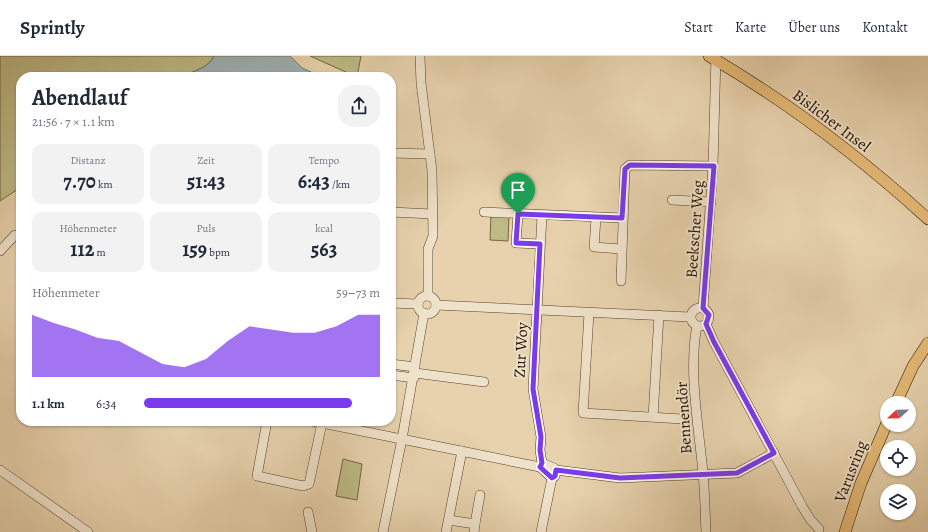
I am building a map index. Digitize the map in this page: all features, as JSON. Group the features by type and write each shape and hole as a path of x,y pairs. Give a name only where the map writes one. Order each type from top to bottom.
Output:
{"main road":[{"name":"Bislicher Insel","path":"714,58 779,100 838,143 928,219"},
{"path":"899,396 913,366 928,343"},
{"name":"Varusring","path":"845,532 861,483 883,432"}],"street":[{"path":"420,56 421,83 432,171 433,236 428,249 428,296"},
{"name":"Beekscher Weg","path":"703,308 714,166 714,58"},
{"path":"396,153 430,154"},
{"path":"621,281 622,218 625,169 630,165 714,166"},
{"path":"672,200 711,202"},
{"path":"396,212 432,214"},
{"path":"484,212 622,218"},
{"path":"518,214 516,243 540,244"},
{"name":"Zur Woy","path":"541,465 541,437 533,389 542,215"},
{"path":"596,218 594,247 621,248"},
{"path":"0,251 15,235"},
{"path":"428,296 434,300 436,305 432,312 424,313 419,310 418,304 422,297 428,296"},
{"path":"396,303 418,304"},
{"path":"436,305 690,317"},
{"path":"702,325 709,315 703,308 697,308 692,312 690,317 692,323 702,325 714,342 806,512 819,529"},
{"path":"383,532 402,439 424,313"},
{"path":"589,313 583,413 682,419"},
{"path":"653,417 659,316"},
{"name":"Bennendör","path":"702,325 694,360 696,421 703,474 706,532"},
{"path":"396,366 414,373"},
{"path":"396,375 414,373 484,382"},
{"path":"267,426 257,476 303,486 310,484 321,426"},
{"path":"337,426 541,465 554,474 620,478 737,473 774,453"},
{"path":"446,532 462,451"},
{"path":"0,470 88,532"},
{"path":"541,532 554,474"},
{"path":"449,520 474,528 480,495"},
{"path":"308,512 312,532"}],"shaded area":[{"path":"0,56 214,56 208,64 193,72 16,72 16,190 0,201"},
{"path":"310,56 361,56 358,72 346,72"},
{"path":"491,214 509,215 508,241 490,240"},
{"path":"343,459 362,464 357,500 336,496"}],"water":[{"path":"214,56 290,56 302,68 311,72 193,72 208,64"}],"route":[{"path":"630,165 714,166 703,308 709,315 709,320 706,324 714,342 774,453 737,473 620,478 556,470 555,476 552,478 548,476 540,467 542,463 540,450 541,437 533,389 540,244 516,243 518,214 622,218 625,169 630,165"}]}
